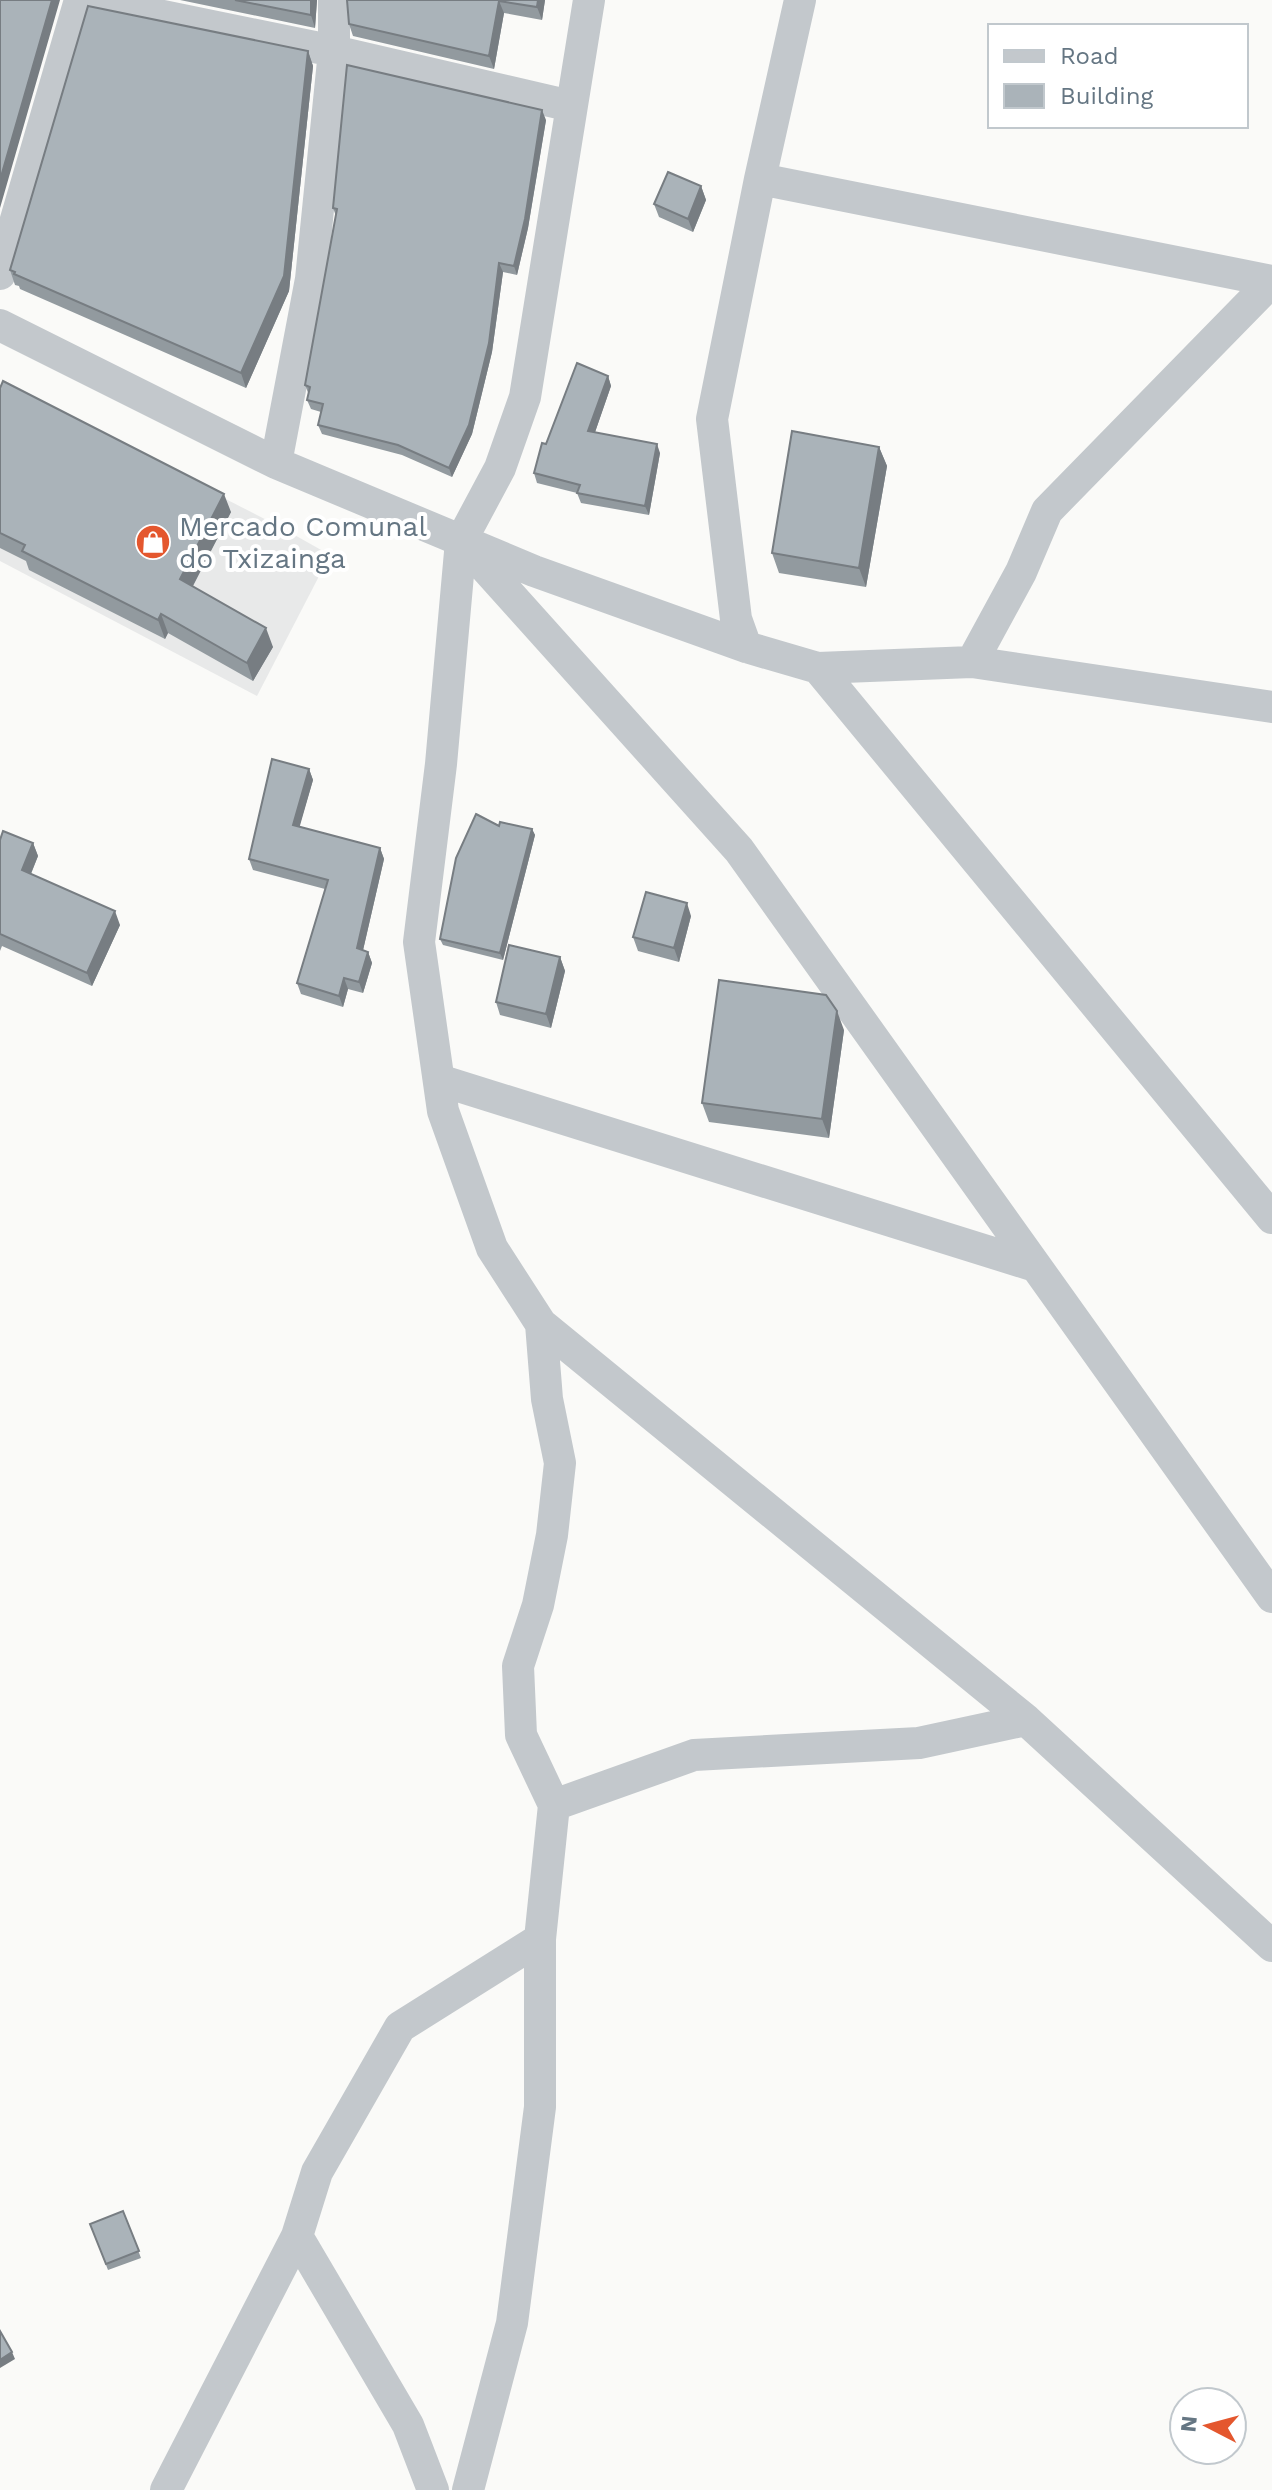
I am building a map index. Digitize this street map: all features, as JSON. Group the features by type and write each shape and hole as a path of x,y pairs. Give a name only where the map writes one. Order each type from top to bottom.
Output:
{"street":[{"path":"0,274 83,0 334,51 571,106"},
{"path":"276,463 311,279 334,51 334,0"},
{"path":"589,0 525,397 500,468 461,541 441,764 419,942 443,1111 492,1248 541,1324 1026,1720 1272,1946"},
{"path":"746,647 736,619 712,419 800,0"},
{"path":"760,179 1272,281"},
{"path":"972,662 1021,572 1047,511 1272,281"},
{"path":"0,325 276,463 534,571 746,647 818,668 972,662 1272,707"},
{"path":"461,541 739,850 1272,1597"},
{"path":"818,668 1272,1218"},
{"path":"439,1080 1035,1266"},
{"path":"468,2490 512,2323 540,2107 540,1939 554,1805 521,1735 518,1666 538,1605 552,1535 560,1463 547,1399 541,1324"},
{"path":"554,1805 694,1755 919,1743 1026,1720"},
{"path":"166,2490 297,2236 317,2172 400,2027 540,1939"},
{"path":"297,2236 408,2425 433,2490"}],"shaded area":[{"name":"Mercado Comunal do Txizainga","path":"12,389 330,555 257,696 0,561 0,412"}],"building":[{"path":"0,0 52,0 0,180"},
{"path":"235,0 311,0 311,15"},
{"path":"347,0 538,0 537,7 499,1 489,56 349,24"},
{"path":"88,6 308,51 284,276 241,373 10,270"},
{"path":"347,65 542,110 525,219 514,266 499,263 489,343 469,425 449,468 398,445 318,425 323,404 307,400 310,387 305,385 337,209 333,208"},
{"path":"668,172 701,186 688,219 654,204"},
{"path":"577,363 608,376 588,431 657,444 645,506 577,493 580,485 534,473 542,443 546,444"},
{"name":"Mercado Comunal do Txizainga","path":"3,381 224,494 180,579 266,628 247,663 161,614 158,620 22,551 25,545 0,533 0,388"},
{"path":"792,431 879,447 859,568 772,553"},
{"path":"272,759 309,769 293,825 380,848 357,948 368,952 359,982 344,978 339,996 297,983 328,880 249,859"},
{"path":"476,814 499,826 500,822 532,829 500,953 440,939 456,858"},
{"path":"3,831 33,843 22,870 115,911 87,973 0,934 0,840"},
{"path":"646,892 687,903 674,948 633,937"},
{"path":"509,945 560,957 546,1014 496,1002"},
{"path":"719,980 826,995 837,1011 822,1119 702,1103"},
{"path":"123,2211 139,2251 106,2264 90,2224"},
{"path":"0,2331 12,2352 0,2360"}],"place":[{"name":"Mercado Comunal do Txizainga","path":"153,542"}]}
